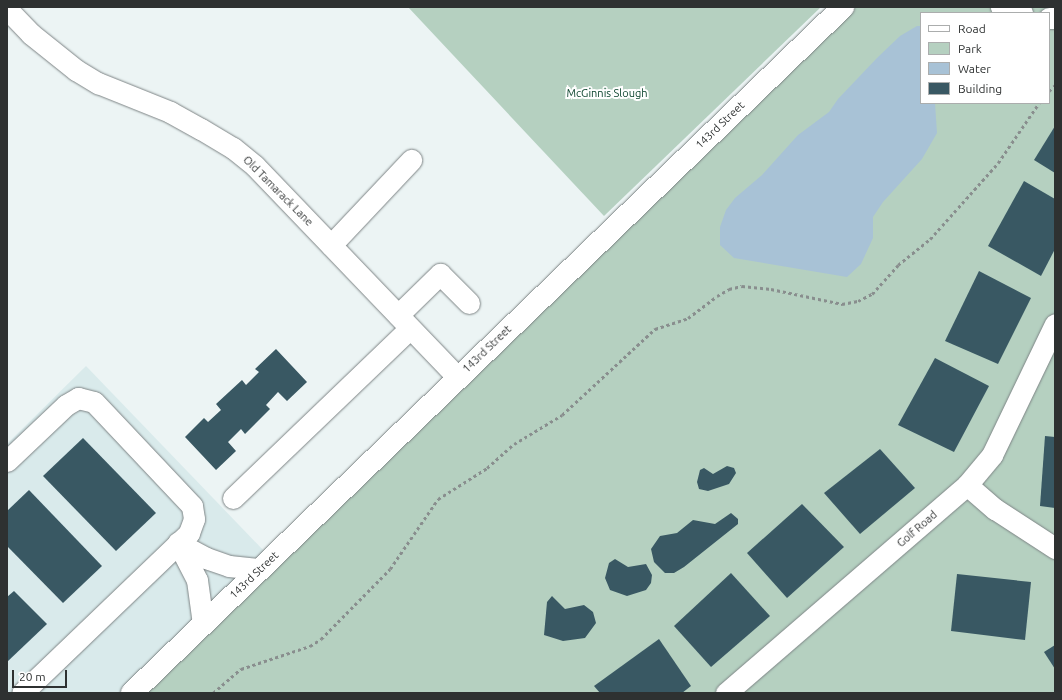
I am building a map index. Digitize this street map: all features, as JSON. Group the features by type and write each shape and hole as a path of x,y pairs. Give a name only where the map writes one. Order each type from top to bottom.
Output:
{"main road":[{"name":"143rd Street","path":"132,693 843,7"}],"street":[{"path":"1000,7 1018,12"},
{"name":"Old Tamarack Lane","path":"7,9 31,34 76,70 98,83 170,112 233,148 255,166 457,378"},
{"path":"331,245 411,160"},
{"path":"233,498 404,321 440,274 469,303"},
{"name":"Golf Road","path":"726,693 967,485 992,455 1055,324"},
{"path":"7,461 66,405 78,398 94,402 192,506 194,518 189,533 22,693"},
{"path":"967,485 995,509 1055,548"},
{"path":"178,543 206,558 229,566 260,569"},
{"path":"178,543 197,580 203,624"}],"path":[{"path":"213,693 241,669 310,646 321,639 390,569 438,499 487,468 514,444 562,415 655,329 688,318 717,296 730,289 742,286 771,289 842,304 858,301 872,294 898,265 930,239 998,163 1038,104"}],"shaded area":[{"path":"86,366 265,552 120,693 7,693 7,444"}],"green space":[{"name":"McGinnis Slough","path":"408,7 821,7 604,216"},
{"path":"856,7 1055,7 1055,693 142,693"}],"water":[{"path":"917,26 920,26 920,104 935,104 937,133 922,159 883,202 873,217 873,238 861,264 847,277 734,258 720,245 720,227 726,210 735,198 762,175 798,135 829,112 838,99 900,36"}],"building":[{"path":"1055,126 1055,173 1034,160"},
{"path":"1024,181 1055,199 1055,249 1041,276 988,246"},
{"path":"979,271 1031,298 998,364 945,341"},
{"path":"276,349 307,382 287,401 278,392 266,405 270,409 245,434 241,429 228,442 236,451 216,470 185,437 204,418 208,422 221,410 216,404 242,380 246,385 259,372 255,369"},
{"path":"935,358 989,386 954,452 898,425"},
{"path":"1045,436 1055,437 1055,508 1040,506"},
{"path":"83,438 156,513 116,551 43,476"},
{"path":"880,449 915,488 860,534 824,493"},
{"path":"727,466 734,468 736,473 729,484 708,491 699,489 697,482 700,470 704,468 713,474"},
{"path":"29,490 102,566 63,603 7,546 7,511"},
{"path":"802,504 844,547 787,598 747,553"},
{"path":"731,513 738,519 738,524 684,567 674,573 665,573 654,562 651,549 660,536 677,533 693,520 715,524"},
{"path":"615,559 628,567 646,564 652,575 651,583 646,590 627,596 610,590 605,578 609,563"},
{"path":"731,573 770,616 711,667 674,626"},
{"path":"957,574 1031,582 1025,640 951,631"},
{"path":"14,591 47,624 7,662 7,597"},
{"path":"552,596 565,609 584,605 593,612 596,623 585,638 563,641 544,635 547,602"},
{"path":"659,639 691,686 682,693 600,693 594,686"},
{"path":"1055,645 1055,669 1044,652"}]}
